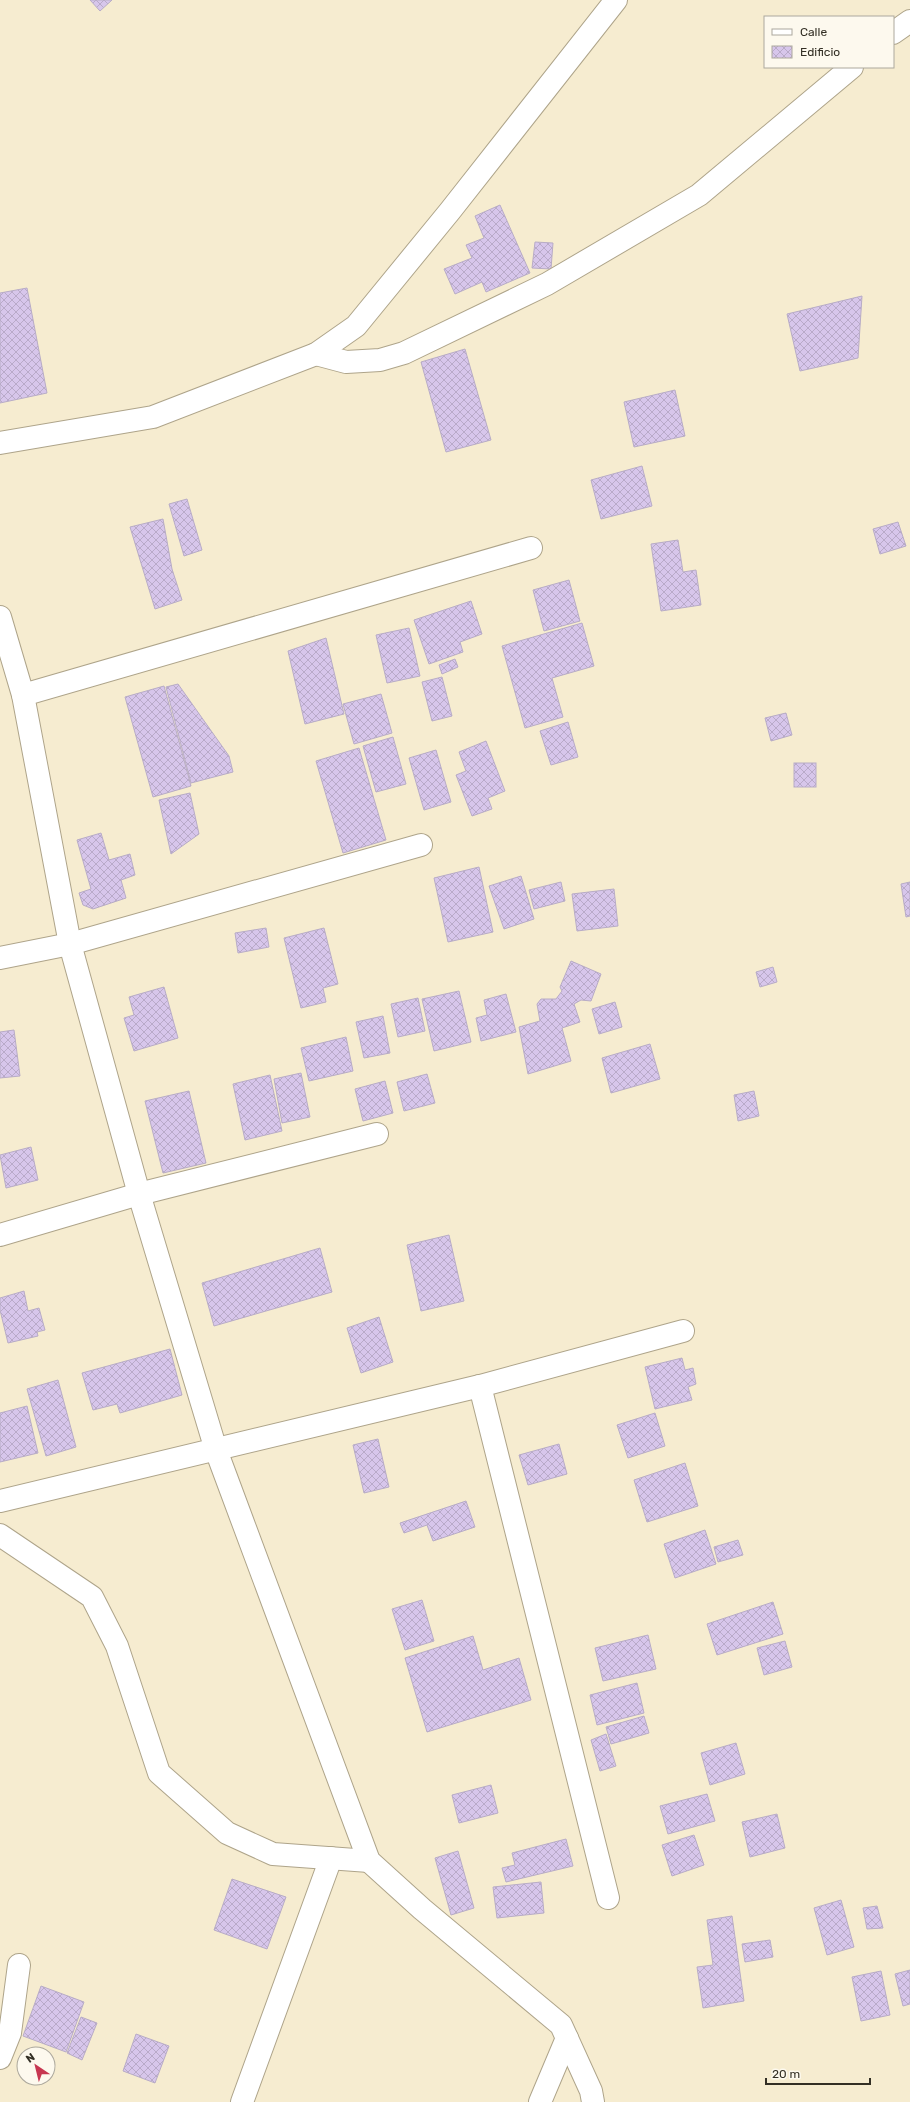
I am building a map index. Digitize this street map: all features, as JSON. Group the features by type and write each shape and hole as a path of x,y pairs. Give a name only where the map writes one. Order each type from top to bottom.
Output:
{"street":[{"path":"0,443 153,417 316,354 356,326 450,211 616,0"},
{"path":"894,32 910,21"},
{"path":"316,354 346,362 380,360 404,352 547,284 699,195 851,68"},
{"path":"23,695 531,548"},
{"path":"0,618 23,695 70,944 139,1194 216,1450 369,1861 422,1909 561,2024 591,2091 593,2102"},
{"path":"0,958 70,944 421,845"},
{"path":"0,1235 139,1194 377,1134"},
{"path":"0,1501 480,1386 683,1331"},
{"path":"480,1386 608,1898"},
{"path":"0,1536 92,1597 117,1646 159,1773 227,1833 273,1854 369,1861"},
{"path":"242,2102 331,1858"},
{"path":"0,2058 10,2033 19,1966"},
{"path":"540,2102 567,2038"}],"building":[{"path":"90,0 112,0 100,11"},
{"path":"500,205 530,273 486,292 482,282 455,294 444,269 472,258 466,245 484,238 475,216"},
{"path":"535,242 553,243 551,269 532,268"},
{"path":"27,288 47,393 0,403 0,293"},
{"path":"862,296 858,358 800,371 787,314"},
{"path":"465,349 491,440 446,452 421,362"},
{"path":"675,390 685,436 634,447 624,402"},
{"path":"642,466 652,506 601,519 591,480"},
{"path":"187,499 202,550 184,556 169,504"},
{"path":"163,519 172,569 182,600 155,609 130,527"},
{"path":"898,522 906,546 880,554 873,529"},
{"path":"678,540 683,572 696,570 701,605 661,611 651,544"},
{"path":"569,580 580,621 544,631 533,590"},
{"path":"471,601 482,634 460,642 463,652 429,664 414,620"},
{"path":"582,623 594,666 552,678 563,717 525,728 502,646"},
{"path":"409,628 420,676 387,683 376,635"},
{"path":"326,638 344,714 305,724 288,651"},
{"path":"455,659 458,667 442,674 439,665"},
{"path":"442,677 452,716 432,721 422,682"},
{"path":"178,684 229,756 233,772 191,783 166,687"},
{"path":"164,686 191,786 153,797 125,697"},
{"path":"381,694 392,733 354,744 343,704"},
{"path":"786,713 792,735 771,741 765,718"},
{"path":"568,722 578,757 551,765 540,731"},
{"path":"393,737 406,784 376,792 363,746"},
{"path":"486,741 505,791 488,798 492,809 472,816 456,775 466,771 459,752"},
{"path":"359,748 386,840 343,853 316,761"},
{"path":"436,750 451,802 424,810 409,758"},
{"path":"794,763 816,763 816,787 794,787"},
{"path":"190,793 199,834 171,854 159,800"},
{"path":"101,833 109,860 130,854 135,875 121,880 126,898 93,909 83,905 79,893 91,889 77,840"},
{"path":"479,867 493,932 448,942 434,878"},
{"path":"521,876 534,919 504,929 489,886"},
{"path":"561,882 565,901 534,909 529,890"},
{"path":"910,882 910,916 906,917 901,884"},
{"path":"614,889 618,926 577,931 572,894"},
{"path":"266,928 269,947 238,953 235,933"},
{"path":"324,928 338,984 323,988 326,1002 301,1008 284,938"},
{"path":"571,961 601,974 591,1001 581,1000 574,1004 580,1022 562,1028 571,1061 528,1074 519,1027 540,1021 537,1004 541,999 556,999 562,991 560,987"},
{"path":"773,967 777,982 760,987 756,972"},
{"path":"164,987 178,1038 134,1051 124,1018 134,1015 129,997"},
{"path":"459,991 471,1042 434,1051 422,999"},
{"path":"506,994 516,1032 481,1041 476,1018 487,1015 484,1000"},
{"path":"418,998 425,1031 398,1037 391,1004"},
{"path":"615,1002 622,1027 599,1034 592,1009"},
{"path":"383,1016 390,1053 364,1058 356,1022"},
{"path":"14,1030 20,1076 0,1078 0,1032"},
{"path":"346,1037 353,1071 309,1081 301,1048"},
{"path":"650,1044 660,1079 611,1093 602,1058"},
{"path":"301,1073 310,1117 282,1123 274,1079"},
{"path":"427,1074 435,1103 404,1111 397,1082"},
{"path":"270,1075 282,1131 245,1140 233,1084"},
{"path":"385,1081 393,1113 363,1121 355,1089"},
{"path":"189,1091 206,1163 163,1173 145,1101"},
{"path":"754,1091 759,1116 738,1121 734,1095"},
{"path":"31,1147 38,1180 6,1188 0,1155"},
{"path":"449,1235 464,1301 421,1311 407,1245"},
{"path":"320,1248 332,1292 214,1326 202,1283"},
{"path":"24,1291 28,1311 39,1308 45,1330 37,1332 38,1336 8,1343 0,1310 0,1298"},
{"path":"379,1317 393,1362 361,1373 347,1328"},
{"path":"170,1349 182,1395 120,1413 117,1404 93,1410 82,1373"},
{"path":"682,1358 685,1370 693,1368 696,1384 688,1387 692,1400 655,1409 645,1367"},
{"path":"58,1380 76,1447 46,1456 27,1389"},
{"path":"27,1406 38,1453 0,1462 0,1413"},
{"path":"655,1413 665,1446 628,1458 617,1425"},
{"path":"378,1439 389,1487 364,1493 353,1445"},
{"path":"559,1444 567,1474 528,1485 519,1455"},
{"path":"685,1463 698,1506 647,1522 634,1480"},
{"path":"466,1501 475,1527 433,1541 427,1525 404,1533 400,1523"},
{"path":"705,1530 716,1564 675,1578 664,1544"},
{"path":"738,1540 743,1555 718,1562 714,1547"},
{"path":"422,1600 434,1641 405,1650 392,1609"},
{"path":"773,1602 783,1634 717,1655 707,1624"},
{"path":"648,1635 656,1669 603,1681 595,1648"},
{"path":"473,1636 483,1670 519,1658 531,1700 427,1732 405,1658"},
{"path":"785,1641 792,1667 764,1675 757,1648"},
{"path":"637,1683 644,1713 597,1725 590,1695"},
{"path":"644,1716 649,1733 611,1744 606,1727"},
{"path":"606,1734 616,1766 600,1771 591,1740"},
{"path":"736,1743 745,1774 710,1785 701,1753"},
{"path":"491,1785 498,1813 459,1823 452,1795"},
{"path":"707,1794 715,1821 668,1834 660,1806"},
{"path":"777,1814 785,1848 750,1857 742,1822"},
{"path":"694,1835 704,1865 672,1876 662,1845"},
{"path":"566,1839 573,1866 506,1882 502,1868 515,1865 512,1853"},
{"path":"458,1851 474,1908 451,1915 435,1858"},
{"path":"232,1879 286,1897 267,1949 214,1930"},
{"path":"541,1882 544,1913 497,1918 493,1887"},
{"path":"841,1900 854,1947 827,1955 814,1908"},
{"path":"877,1906 883,1928 867,1929 863,1908"},
{"path":"732,1916 744,2001 703,2008 697,1967 713,1965 707,1920"},
{"path":"770,1940 773,1957 745,1962 742,1944"},
{"path":"910,1970 910,2004 903,2006 895,1974"},
{"path":"881,1971 890,2015 861,2021 852,1977"},
{"path":"41,1986 84,2002 66,2052 56,2048 56,2046 50,2046 23,2036"},
{"path":"81,2017 97,2023 82,2060 67,2053"},
{"path":"136,2034 169,2046 155,2083 123,2071"}]}
